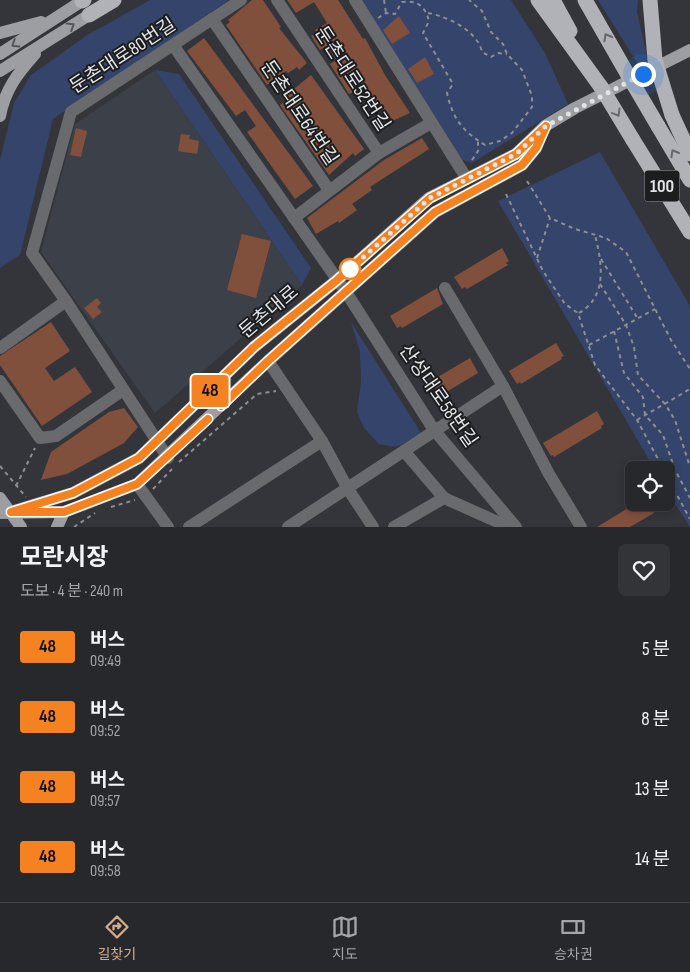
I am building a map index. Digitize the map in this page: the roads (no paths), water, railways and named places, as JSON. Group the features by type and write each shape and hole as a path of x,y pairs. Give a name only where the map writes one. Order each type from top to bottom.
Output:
{"highway":[{"path":"85,5 114,0"},
{"path":"538,0 602,87"},
{"name":"100","path":"553,0 633,140 690,232"},
{"name":"100","path":"585,0 690,180"},
{"path":"650,0 655,60 672,115 690,154"}],"main road":[{"path":"0,33 60,16 85,5"},
{"path":"0,116 3,101 12,80 44,44 85,5"},
{"path":"0,54 60,16"},
{"path":"0,71 44,44"},
{"name":"둔촌대로","path":"5,512 73,493 120,470 158,442 254,347 336,281 430,198 516,154 546,126 575,108 690,50"},
{"name":"둔촌대로","path":"5,512 64,512 137,484 168,458 268,361 435,212 522,165 536,148 546,126"},
{"path":"0,498 5,512 21,527"},
{"path":"58,527 64,512"}],"street":[{"name":"둔촌대로80번길","path":"168,458 66,301 32,253 71,112 241,0"},
{"name":"둔촌대로52번길","path":"277,0 379,153 431,122"},
{"path":"355,0 467,179"},
{"name":"둔촌대로64번길","path":"212,19 329,190 294,218"},
{"path":"173,45 336,281"},
{"path":"329,190 379,153"},
{"name":"산성대로58번길","path":"336,281 346,292 434,430 516,527"},
{"path":"446,288 503,386 549,474 581,527"},
{"path":"0,348 66,301"},
{"path":"268,361 322,441 348,490 373,527"},
{"path":"0,381 40,438 56,436 123,390"},
{"path":"288,527 348,490 434,430 503,386"},
{"path":"189,527 322,441"},
{"path":"404,451 444,498 509,527"},
{"path":"137,484 168,527"},
{"path":"394,527 444,498"}]}
